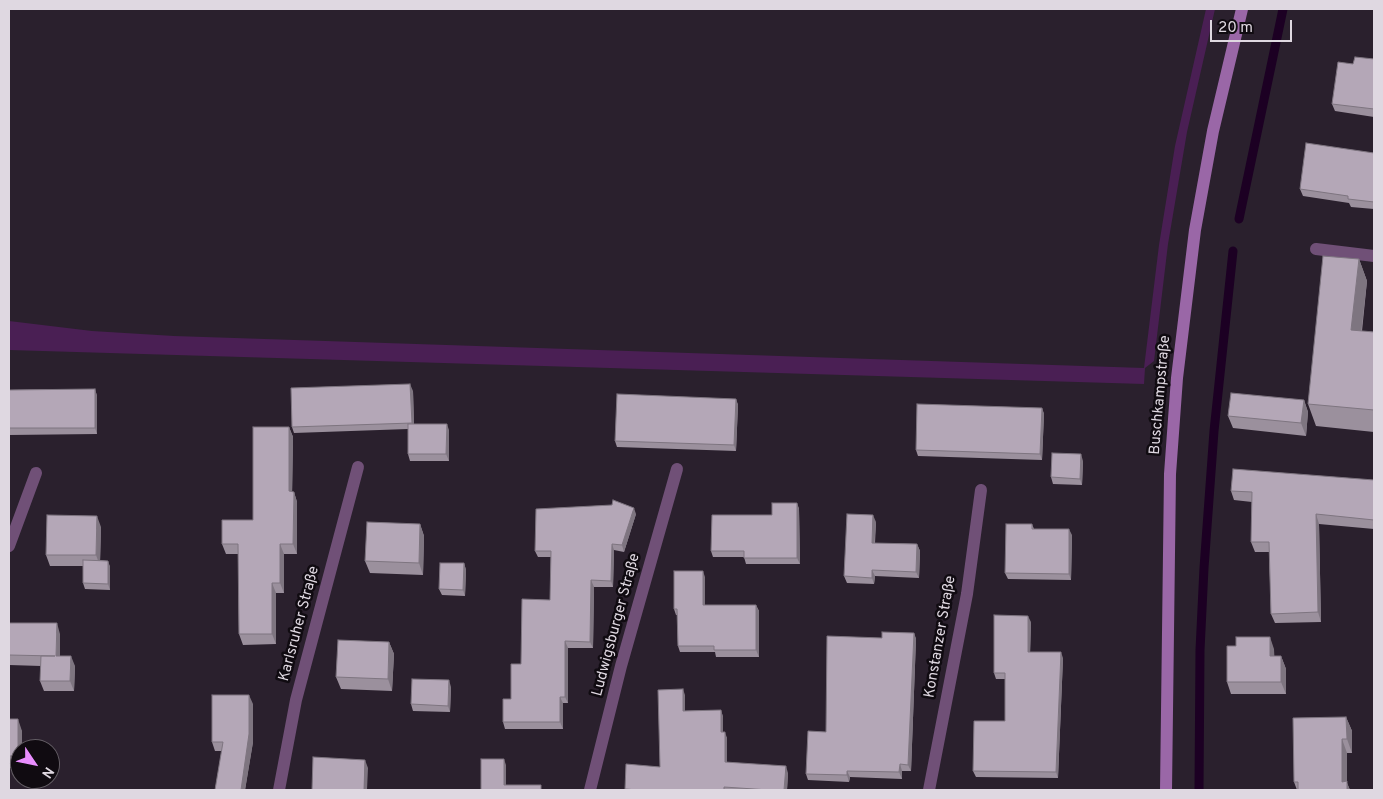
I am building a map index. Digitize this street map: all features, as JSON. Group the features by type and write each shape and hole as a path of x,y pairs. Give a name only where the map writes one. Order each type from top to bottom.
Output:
{"main road":[{"name":"Buschkampstraße","path":"1166,790 1170,484 1177,378 1195,230 1213,130 1242,9"}],"street":[{"path":"1316,249 1374,256"},
{"name":"Karlsruher Straße","path":"279,790 296,700 358,467"},
{"name":"Ludwigsburger Straße","path":"590,790 621,666 677,469"},
{"path":"9,546 36,472"},
{"name":"Konstanzer Straße","path":"929,790 967,594 981,490"}],"shaded area":[{"path":"1206,9 1215,9 1187,132 1168,244 1154,361 1145,368 1144,384 9,350 9,321 92,331 174,336 1144,368 1159,245 1175,146"}],"building":[{"path":"1355,57 1374,59 1374,109 1332,104 1338,62 1353,64"},
{"path":"1306,143 1374,153 1374,202 1348,199 1348,196 1300,189"},
{"path":"1323,256 1359,259 1351,330 1374,332 1374,410 1308,404"},
{"path":"410,384 412,423 292,427 291,388"},
{"path":"95,389 95,428 9,428 9,390"},
{"path":"1231,393 1304,400 1301,423 1228,416"},
{"path":"617,394 736,399 734,445 615,441"},
{"path":"917,404 1042,408 1040,454 916,450"},
{"path":"408,424 447,424 446,454 408,454"},
{"path":"253,427 289,427 289,491 294,492 293,544 280,544 280,583 272,583 272,634 239,634 238,544 222,544 222,520 253,520"},
{"path":"1052,453 1081,454 1080,479 1051,477"},
{"path":"1233,469 1374,480 1374,520 1316,514 1318,612 1271,614 1269,542 1251,542 1252,492 1231,491"},
{"path":"613,500 634,508 622,545 612,544 611,581 591,580 590,642 565,641 565,697 560,697 560,722 503,722 503,699 511,699 511,664 521,664 522,599 550,600 551,551 535,551 536,509 612,505"},
{"path":"772,503 797,503 797,558 744,558 744,551 711,551 712,515 772,515"},
{"path":"847,514 873,515 872,543 917,544 916,572 872,570 872,578 844,576"},
{"path":"47,515 97,516 96,555 46,555"},
{"path":"367,522 420,524 419,563 365,561"},
{"path":"1006,524 1032,524 1032,529 1069,529 1069,574 1005,573"},
{"path":"83,560 108,561 108,584 83,583"},
{"path":"440,563 464,563 463,590 439,589"},
{"path":"674,571 703,571 703,605 756,605 756,650 714,650 714,646 678,646 677,609 674,609"},
{"path":"994,615 1028,616 1028,652 1061,652 1056,772 973,771 974,721 1005,721 1005,673 994,673"},
{"path":"9,623 57,623 56,656 71,656 70,681 40,681 41,656 55,656 9,655"},
{"path":"882,632 914,633 908,765 900,764 899,772 847,771 847,775 806,774 808,731 826,732 827,636 882,638"},
{"path":"1236,637 1270,637 1270,656 1281,656 1281,682 1227,682 1227,646 1236,646"},
{"path":"338,640 389,642 388,679 336,677"},
{"path":"412,679 449,680 448,706 411,704"},
{"path":"683,689 683,711 721,710 721,732 725,732 725,762 786,766 784,790 724,787 724,790 625,789 626,764 660,767 658,690"},
{"path":"212,695 249,695 249,734 241,790 215,790 223,742 212,742"},
{"path":"1346,717 1347,739 1342,739 1342,782 1347,781 1347,790 1298,790 1298,782 1294,782 1293,718"},
{"path":"9,719 18,719 18,739 10,739 9,756"},
{"path":"313,757 365,760 364,790 312,790"},
{"path":"481,759 504,759 504,785 541,785 541,790 481,790"}],"waterway":[{"path":"1239,219 1283,9"},
{"path":"1199,790 1200,650 1204,568 1214,431 1233,251"}]}
